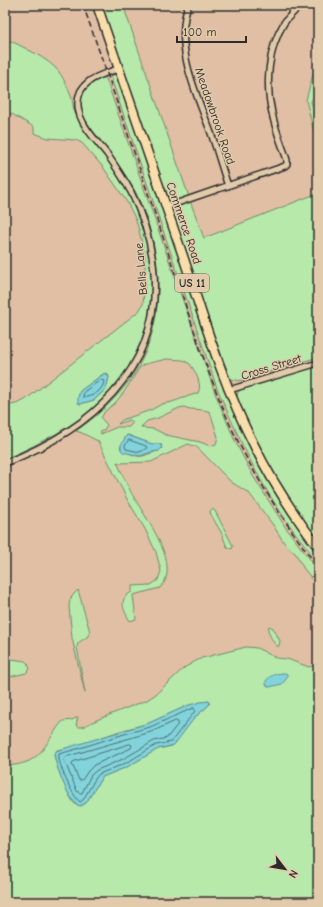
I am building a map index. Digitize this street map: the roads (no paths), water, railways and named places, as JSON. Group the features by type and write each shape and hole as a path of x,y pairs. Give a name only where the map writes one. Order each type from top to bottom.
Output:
{"main road":[{"name":"Commerce Road","path":"97,5 229,390 250,438 271,479 318,547"}],"street":[{"name":"Meadowbrook Road","path":"188,5 184,22 184,37 189,72 228,186"},
{"path":"166,207 285,166 287,164 271,109 268,87 269,73 273,51 282,27 289,16 301,5"},
{"name":"Bells Lane","path":"5,463 58,437 103,404 123,382 135,363 142,349 149,328 154,304 155,281 152,252 145,225 127,185 82,120 78,107 80,92 84,85 96,77 118,69"},
{"name":"Cross Street","path":"229,390 318,363"}],"water":[{"path":"105,373 109,377 106,389 94,400 80,404 78,403 80,391"},
{"path":"127,435 152,444 160,444 162,448 159,451 140,456 123,452 121,450 121,445"},
{"path":"285,673 287,674 287,678 282,684 270,687 266,685 266,681 272,676"},
{"path":"209,701 209,705 195,717 174,745 158,749 127,767 102,777 86,803 80,806 76,804 67,792 57,766 54,754 56,751 149,723 189,705"}],"railway":[{"path":"83,5 135,154 196,337 222,406 250,465 282,517 318,567"}]}
